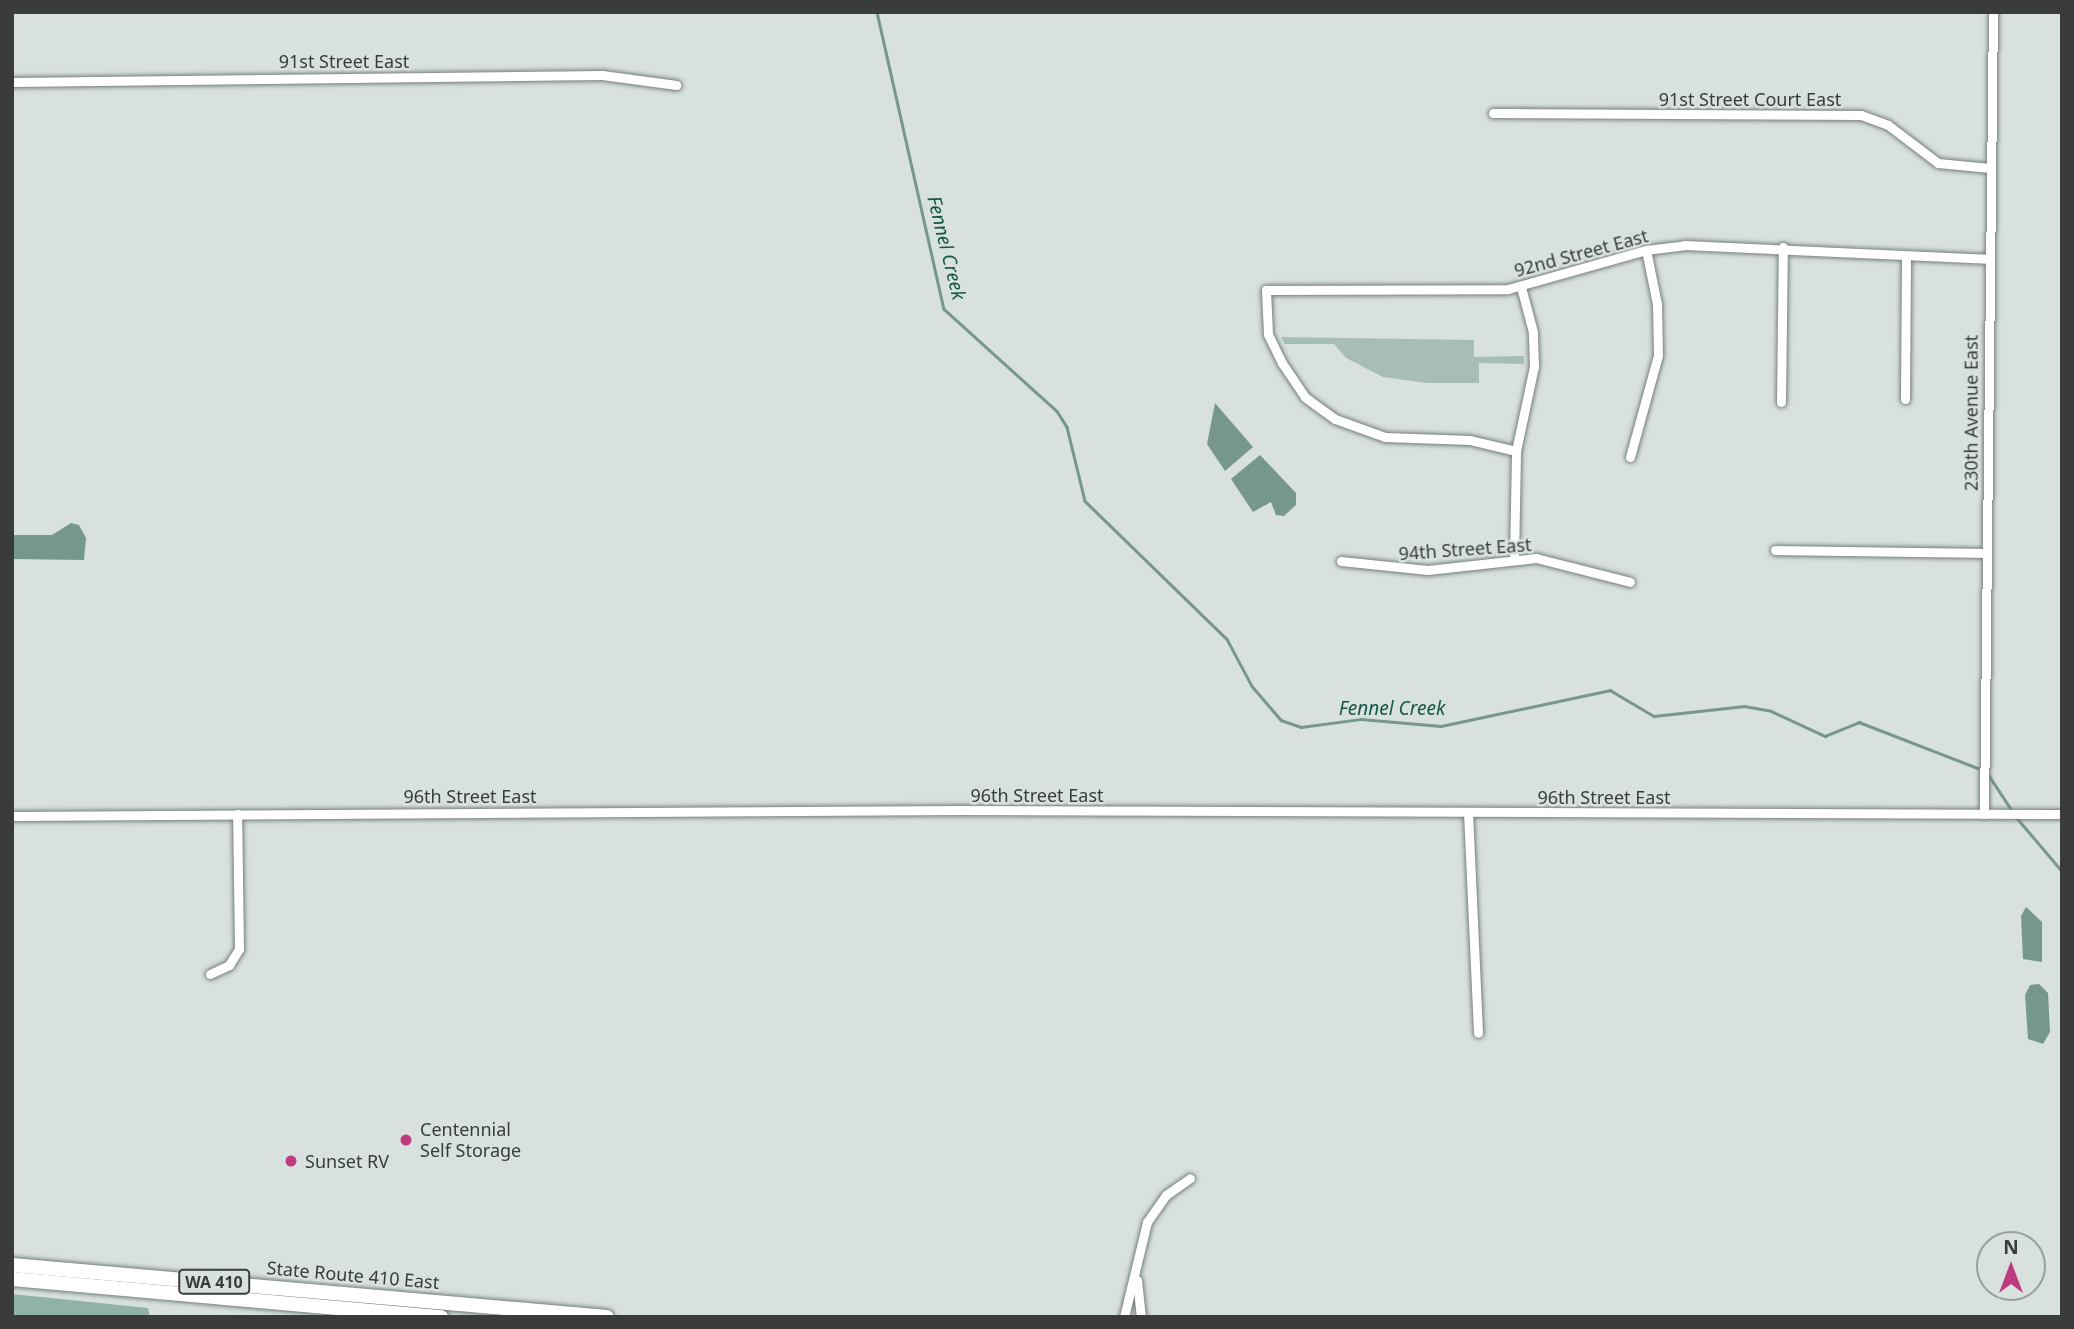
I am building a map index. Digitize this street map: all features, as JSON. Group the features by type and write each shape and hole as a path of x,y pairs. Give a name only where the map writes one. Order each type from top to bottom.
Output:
{"main road":[{"name":"State Route 410 East","path":"12,1265 411,1310 441,1317"},
{"name":"State Route 410 East","path":"12,1279 411,1310 607,1317"}],"street":[{"name":"230th Avenue East","path":"1984,814 1987,259 1993,12"},
{"name":"91st Street East","path":"12,82 602,75 676,85"},
{"name":"91st Street Court East","path":"1493,113 1861,115 1888,124 1938,163 1990,168"},
{"name":"92nd Street East","path":"1516,451 1470,440 1385,437 1350,427 1305,397 1282,363 1268,334 1266,290 1521,287 1646,250 1783,247 1906,257 1987,259"},
{"path":"1781,402 1783,247"},
{"path":"1630,457 1658,355 1657,304 1646,250"},
{"path":"1905,399 1906,257"},
{"path":"1514,558 1516,451 1534,366 1533,332 1521,287"},
{"path":"1774,550 1986,554"},
{"name":"94th Street East","path":"1341,562 1428,570 1514,558 1568,564 1630,582"},
{"path":"1468,812 1478,1033"},
{"name":"96th Street East","path":"12,816 1468,812 2062,814"},
{"path":"210,974 229,965 239,949 237,814"},
{"path":"1124,1317 1152,1212 1191,1178"},
{"path":"1136,1265 1141,1317"}],"shaded area":[{"path":"1281,337 1474,340 1474,357 1524,356 1524,364 1479,363 1479,383 1427,383 1383,377 1346,358 1334,344 1285,344"},
{"path":"1215,403 1253,447 1225,471 1207,444"},
{"path":"1260,455 1296,493 1296,505 1284,516 1276,515 1271,502 1253,512 1231,479"},
{"path":"71,523 79,525 86,538 84,560 12,559 12,535 52,535"},
{"path":"2026,907 2042,922 2042,962 2023,959 2021,916"},
{"path":"2039,984 2048,993 2050,1032 2043,1044 2028,1039 2025,995 2030,985"},
{"path":"12,1294 148,1308 150,1317 12,1317"}],"waterway":[{"name":"Fennel Creek","path":"877,12 944,309 1057,411 1067,427 1085,501 1227,639 1252,686 1281,720 1301,727 1361,719 1441,726 1610,690 1654,716 1744,706 1771,711 1825,736 1859,722 1983,770"},
{"name":"Fennel Creek","path":"1988,774 2013,812"},
{"name":"Fennel Creek","path":"2017,818 2062,871"}],"place":[{"name":"Centennial Self Storage","path":"406,1140"},
{"name":"Sunset RV","path":"291,1161"}]}
